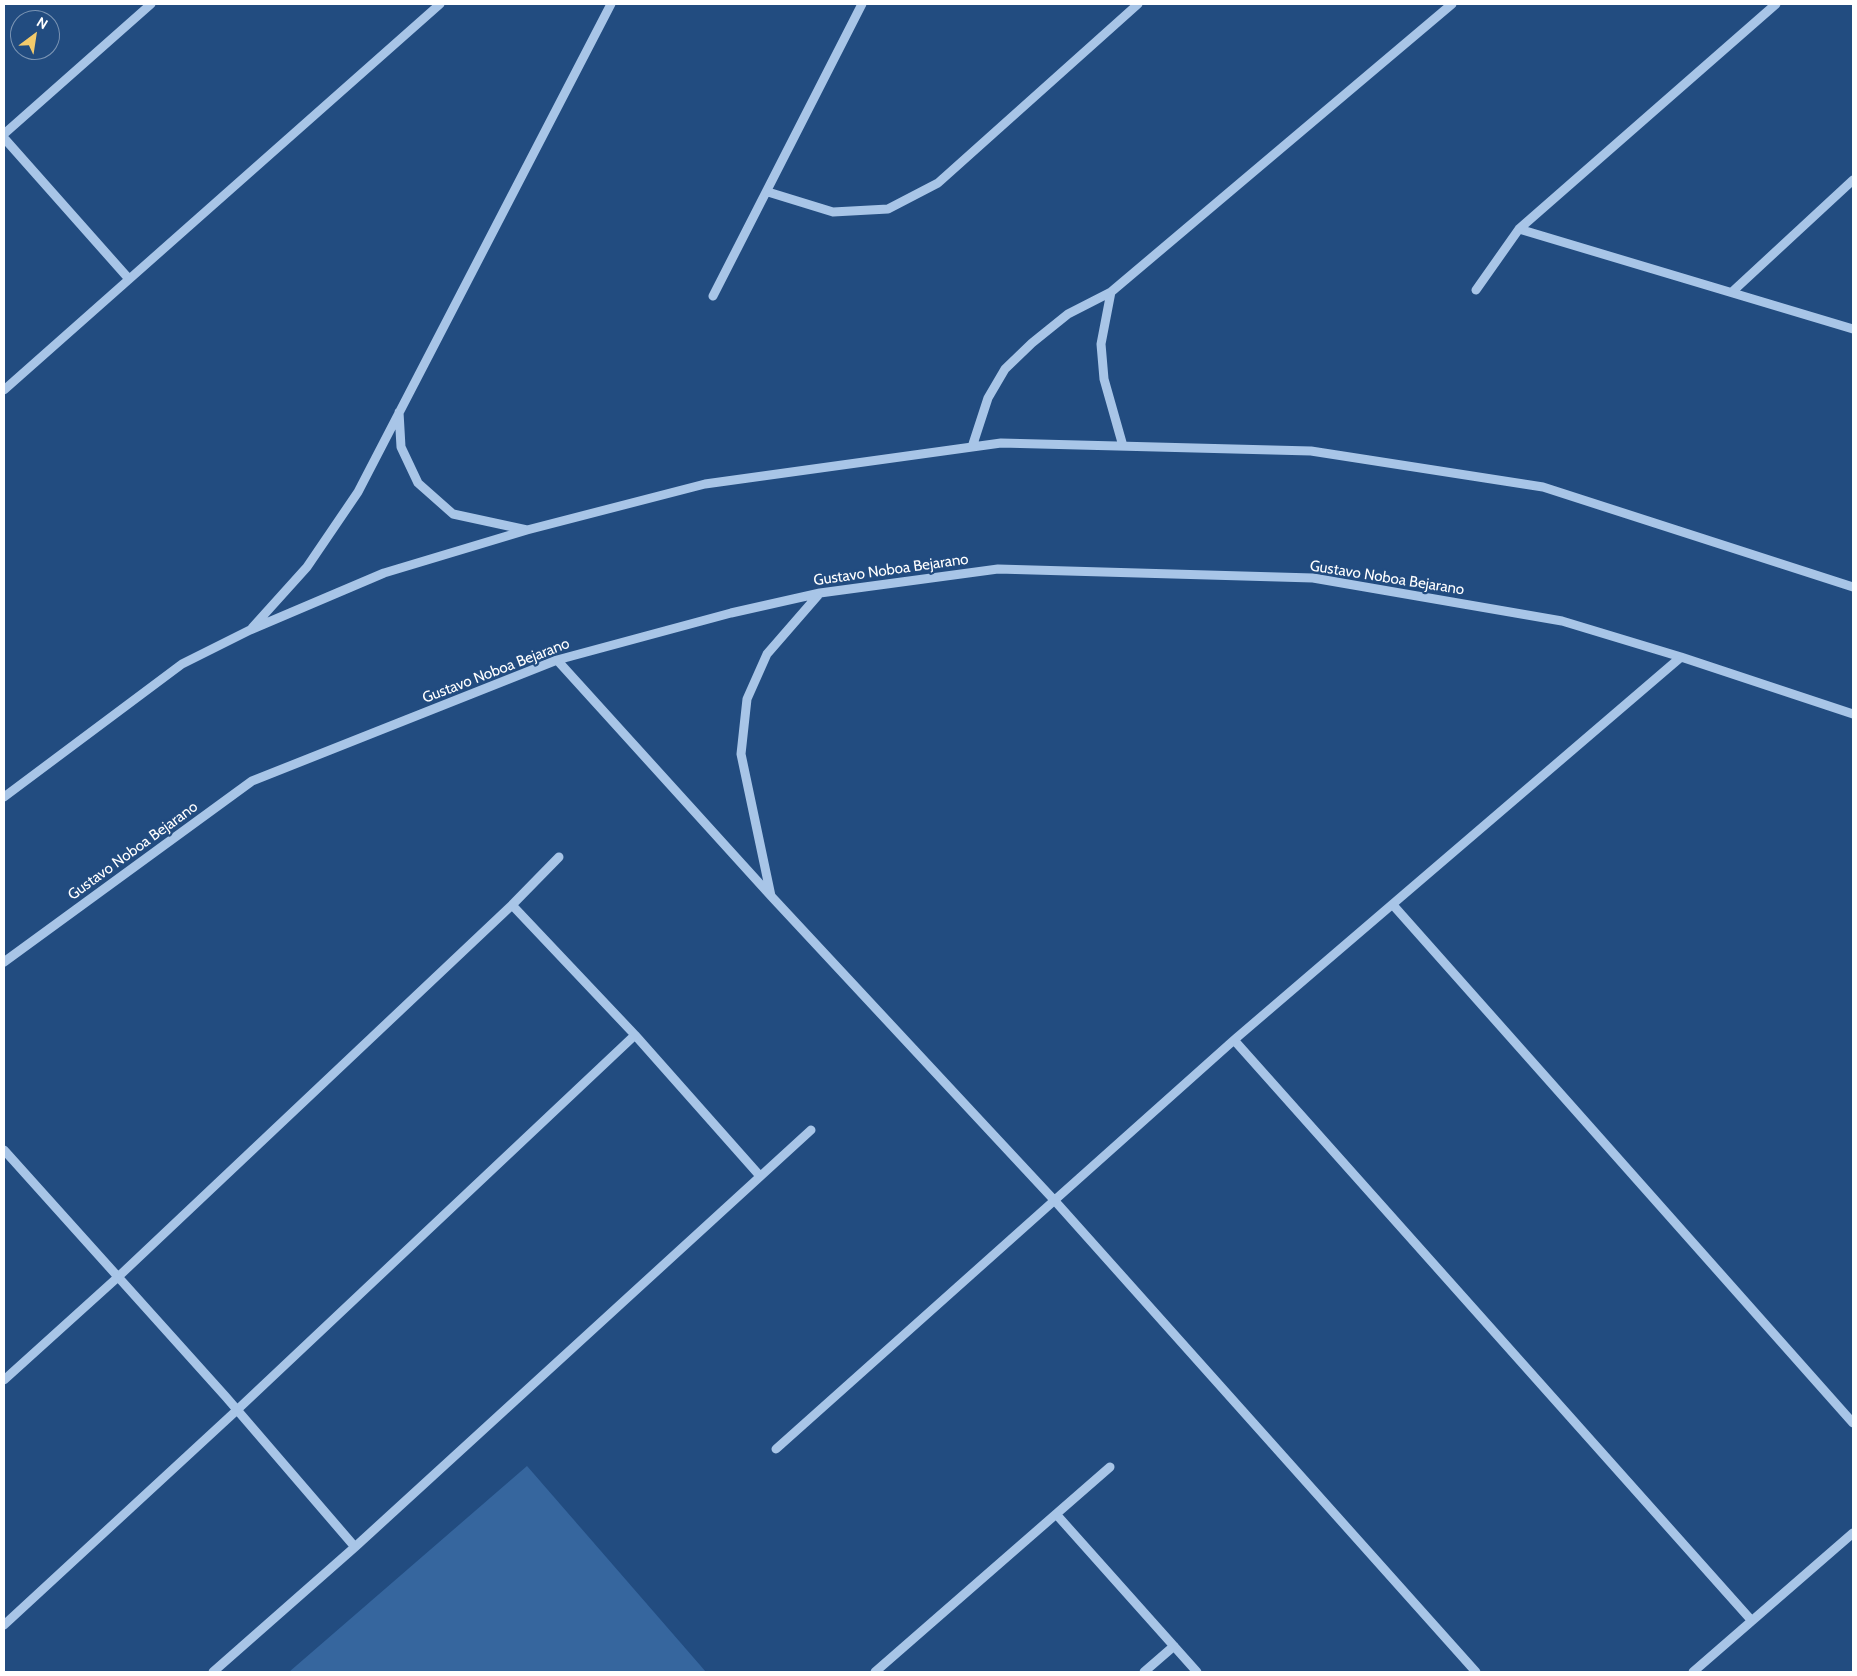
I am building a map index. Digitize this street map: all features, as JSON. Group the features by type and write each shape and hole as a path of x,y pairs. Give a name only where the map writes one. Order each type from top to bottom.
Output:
{"street":[{"path":"4,134 151,4"},
{"path":"4,390 440,4"},
{"path":"250,630 307,567 358,492 610,4"},
{"path":"713,296 768,192 862,4"},
{"path":"768,192 833,212 888,209 938,183 1138,4"},
{"path":"972,447 988,398 1005,369 1068,314 1111,292 1452,4"},
{"path":"1476,290 1520,229 1776,4"},
{"path":"4,138 129,279"},
{"path":"1732,292 1853,180"},
{"path":"1520,229 1853,329"},
{"path":"1111,292 1101,344 1104,378 1123,446"},
{"path":"399,412 401,447 418,483 453,514 527,530"},
{"path":"4,797 182,664 250,630 384,573 527,530 705,484 1001,443 1311,451 1543,487 1853,587"},
{"name":"Gustavo Noboa Bejarano","path":"4,962 252,781 557,660 731,613 820,593 998,568 1313,578 1562,621 1681,657 1853,714"},
{"path":"771,896 741,754 747,699 767,654 820,593"},
{"path":"776,1449 1234,1040 1681,657"},
{"path":"557,660 771,896 1055,1201 1476,1672"},
{"path":"4,1380 118,1277 512,905 559,857"},
{"path":"512,905 635,1036 760,1176"},
{"path":"1392,905 1853,1423"},
{"path":"4,1625 238,1410 635,1036"},
{"path":"1234,1040 1752,1621"},
{"path":"213,1672 355,1547 812,1130"},
{"path":"4,1150 238,1410 355,1547"},
{"path":"875,1672 1110,1467"},
{"path":"1056,1514 1197,1672"},
{"path":"1693,1672 1853,1533"},
{"path":"1144,1672 1174,1646"}],"shaded area":[{"path":"527,1466 706,1672 289,1672"}]}
